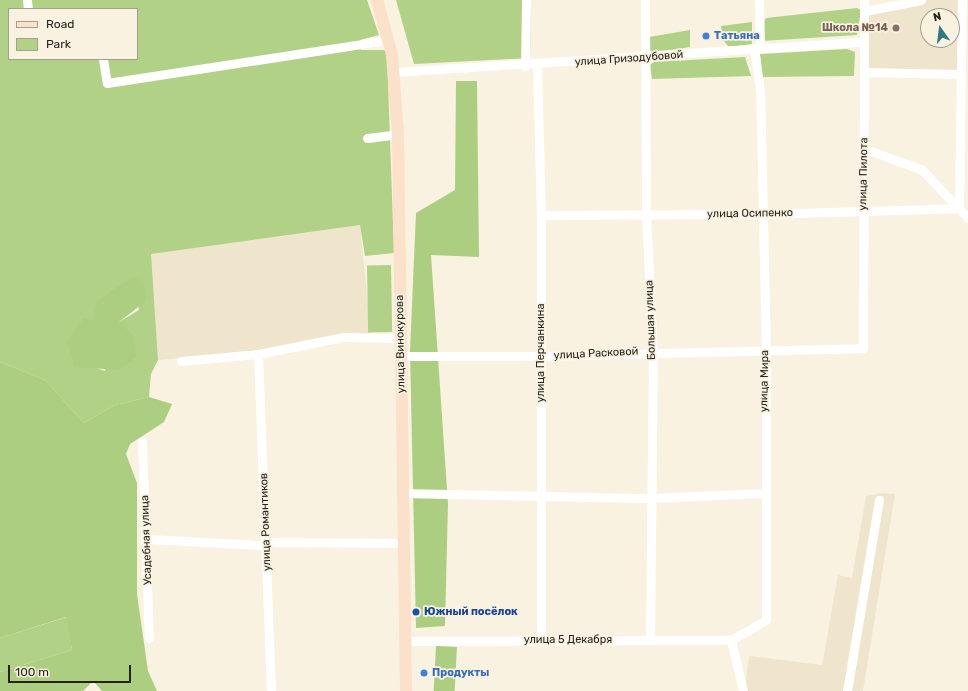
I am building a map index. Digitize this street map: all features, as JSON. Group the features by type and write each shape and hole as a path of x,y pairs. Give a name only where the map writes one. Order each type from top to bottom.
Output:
{"main road":[{"name":"улица Винокурова","path":"377,0 389,40 394,72 398,134 406,691"}],"street":[{"path":"525,66 526,0"},
{"name":"Большая улица","path":"645,0 648,58 646,215 653,351 650,498 653,575 650,640"},
{"name":"улица Мира","path":"731,640 766,620 764,493 766,350 760,91 757,48 759,0"},
{"name":"улица Пилота","path":"863,348 863,212 865,149 863,42 865,11 864,0"},
{"path":"865,11 921,0"},
{"path":"959,208 959,74 962,0"},
{"path":"103,60 107,83 389,40"},
{"name":"улица Гризодубовой","path":"394,72 525,66 648,58 757,48 863,42"},
{"name":"улица Перчанкина","path":"537,65 541,215 541,641"},
{"path":"864,72 959,74"},
{"path":"367,138 398,134"},
{"path":"865,149 921,169 968,218"},
{"name":"улица Осипенко","path":"541,215 762,214 959,208"},
{"path":"180,361 258,354 344,337 401,338"},
{"name":"улица Расковой","path":"402,356 541,356 653,351 863,348"},
{"name":"улица Романтиков","path":"258,354 267,542 271,691"},
{"name":"Усадебная улица","path":"142,442 148,539 149,638"},
{"path":"402,493 541,494 650,498 764,493"},
{"path":"847,691 879,500"},
{"path":"148,539 260,545 267,542 403,543"},
{"path":"731,640 743,691"},
{"name":"улица 5 Декабря","path":"405,641 731,640"}],"shaded area":[{"name":"Школа №14","path":"921,0 962,0 959,74 864,72 865,11"},
{"path":"360,225 371,333 269,350 158,360 150,254"},
{"path":"884,493 895,494 863,691 745,691 749,656 822,665 838,575 852,578 866,496"}],"green space":[{"path":"0,0 367,0 379,35 360,40 361,50 384,50 387,53 394,253 365,256 360,225 151,254 158,360 151,374 149,397 115,405 84,423 45,380 0,362","holes":["134,276 139,310 119,322 105,371 93,367"]},
{"path":"396,0 531,0 530,58 414,64"},
{"path":"857,8 861,10 857,35 762,41 762,24 766,18"},
{"path":"752,22 752,44 729,47 723,40 721,26"},
{"path":"690,30 690,47 652,53 649,50 649,37"},
{"path":"847,49 855,52 854,76 762,77 760,54"},
{"path":"745,57 751,76 652,79 650,65 654,62"},
{"path":"456,81 477,81 479,257 431,255 448,504 445,626 416,628 410,351 416,213 455,190"},
{"path":"367,265 391,265 392,332 368,332"},
{"path":"134,276 144,285 146,301 119,322 133,335 136,357 119,370 75,367 67,341 84,318 93,321 97,301"},
{"path":"0,362 45,380 84,423 115,405 149,397 172,404 164,422 130,444 126,454 137,483 137,594 148,671 157,691 102,691 93,681 83,691 0,691 0,672 72,650 66,617 0,638"},
{"path":"67,617 72,650 0,672 0,638"},
{"path":"436,646 457,647 455,691 434,691"}],"place":[{"name":"Школа №14","path":"896,28"},
{"name":"Татьяна","path":"706,36"},
{"name":"Южный посёлок","path":"416,612"},
{"name":"Продукты","path":"424,673"}]}
